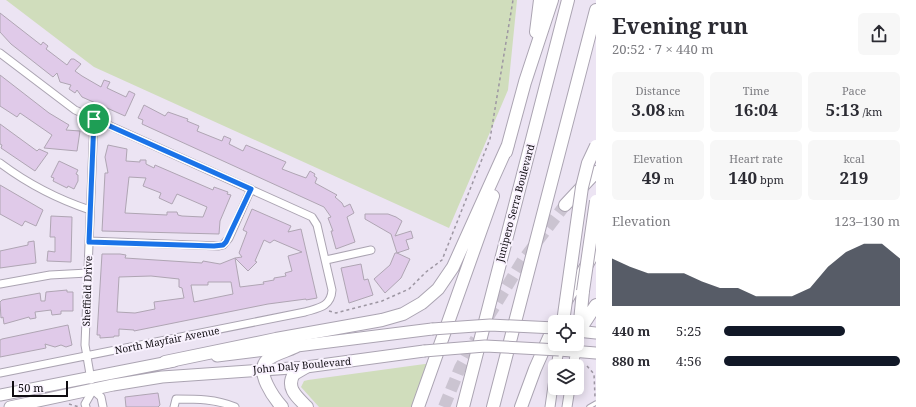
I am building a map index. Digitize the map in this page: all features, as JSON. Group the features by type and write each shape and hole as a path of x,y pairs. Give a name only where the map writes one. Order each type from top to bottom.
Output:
{"highway":[{"path":"525,82 536,29 540,0"},
{"path":"417,407 493,196 525,82 552,0"},
{"name":"Junipero Serra Boulevard","path":"463,407 568,0"},
{"path":"493,407 596,10"},
{"path":"165,362 276,339 382,320 403,314 422,303 438,289 450,273 508,144"},
{"path":"564,315 582,187 588,163 596,146"},
{"path":"566,205 596,172"},
{"path":"580,315 596,201"},
{"path":"559,315 596,249"},
{"path":"584,326 596,305"},
{"path":"521,407 548,339"},
{"path":"282,407 268,388 264,369 266,362 269,359 295,347"},
{"path":"306,367 294,374 291,385 294,393 307,407"}],"main road":[{"name":"John Daly Boulevard","path":"0,395 165,362 432,329 490,325 548,328"},
{"name":"John Daly Boulevard","path":"584,337 596,333"},
{"name":"John Daly Boulevard","path":"584,344 596,353"},
{"name":"John Daly Boulevard","path":"10,407 113,385 177,375 306,367 424,351 485,346 548,347"},
{"path":"550,407 552,395"},
{"path":"567,407 569,395"}],"street":[{"path":"0,53 65,104 94,119 312,217 317,225 332,290 331,299 325,306"},
{"name":"Sheffield Drive","path":"94,119 85,345 93,390 101,397 103,407"},
{"path":"0,163 38,188 65,201 90,210"},
{"path":"89,242 223,245 229,238 251,189"},
{"path":"326,260 371,250"},
{"path":"0,284 50,275 88,274"},
{"name":"North Mayfair Avenue","path":"0,373 280,317 325,306"},
{"path":"86,407 85,404 93,390"},
{"path":"174,407 176,399 193,399 214,401 235,407"}],"lane":[{"path":"589,407 596,402"}],"path":[{"path":"325,306 329,311 336,313 388,299 411,288 423,275 442,260 490,139 513,0"},
{"path":"587,366 594,374 596,402"},
{"path":"68,404 74,404 79,407"}],"green space":[{"path":"6,0 517,0 508,90 449,228 94,67"},
{"path":"432,363 413,407 319,407 301,387 304,381 308,380"}],"building":[{"path":"0,13 41,45 43,42 48,46 46,49 67,65 71,59 74,59 81,64 75,71 82,76 101,87 104,80 110,82 107,88 126,97 129,91 135,94 125,116 82,97 77,90 75,93 69,89 71,85 60,82 57,73 53,77 11,44 0,32"},
{"path":"0,75 49,113 69,125 66,130 80,131 77,151 44,148 52,135 20,113 17,117 0,106"},
{"path":"144,105 165,116 168,112 188,119 187,121 199,126 197,131 222,141 224,136 231,139 229,144 243,151 246,145 286,162 282,169 306,178 310,171 315,174 314,176 317,178 315,183 337,195 335,197 344,207 350,204 354,213 347,217 355,242 336,249 331,231 333,231 328,218 331,217 324,207 142,124 143,120 138,118"},
{"path":"0,124 37,151 39,149 48,153 35,171 1,148"},
{"path":"108,145 127,149 126,161 140,162 140,160 146,160 146,164 154,168 155,165 213,190 214,187 228,192 227,194 231,195 220,221 219,234 102,231 105,173 108,173 105,157","holes":["129,177 146,178 143,186 161,193 159,198 172,204 177,194 207,207 203,217 182,216 178,215 177,212 167,212 167,215 125,213"]},
{"path":"59,161 78,170 76,174 78,175 78,181 74,189 68,186 67,188 53,181 54,178 51,177"},
{"path":"0,185 43,210 36,226 25,221 22,226 0,214"},
{"path":"252,209 291,226 288,232 301,229 317,298 268,304 134,331 119,329 119,336 114,337 100,338 100,335 97,335 102,254 126,255 125,258 202,263 203,261 220,264 235,258 242,257 239,253 247,232 243,230","holes":["264,240 270,243 274,240 302,252 288,256 292,271 285,273 286,276 263,282 264,284 240,287 235,258 248,271 257,262 255,261","151,276 179,279 179,287 182,288 184,298 154,302 155,309 135,313 117,312 119,277","208,282 231,282 233,294 194,302 191,285 208,285"]},
{"path":"365,214 388,214 402,221 395,236 411,231 413,238 406,240 409,249 397,253 391,234 365,219"},
{"path":"51,216 72,217 71,262 47,261 48,251 55,252 55,237 50,237"},
{"path":"34,241 36,263 0,268 0,251 28,245 28,242"},
{"path":"395,253 410,259 401,278 385,293 374,279 390,265"},
{"path":"361,264 364,280 368,279 373,295 349,303 341,268"},
{"path":"67,290 67,292 73,292 73,311 61,311 61,314 52,315 51,310 35,312 36,318 30,319 29,317 4,324 3,317 1,318 0,302 2,300 40,293 41,301 45,301 46,292"},
{"path":"68,325 72,345 66,347 61,345 55,347 45,344 46,348 0,357 0,340 2,339"},
{"path":"158,393 160,405 158,407 126,407 125,397"}],"tunnel":[{"path":"488,317 523,260 565,205"},
{"path":"444,407 460,368 476,339"}],"route":[{"path":"94,119 251,189 226,242 223,245 214,246 89,242 94,119"}]}
